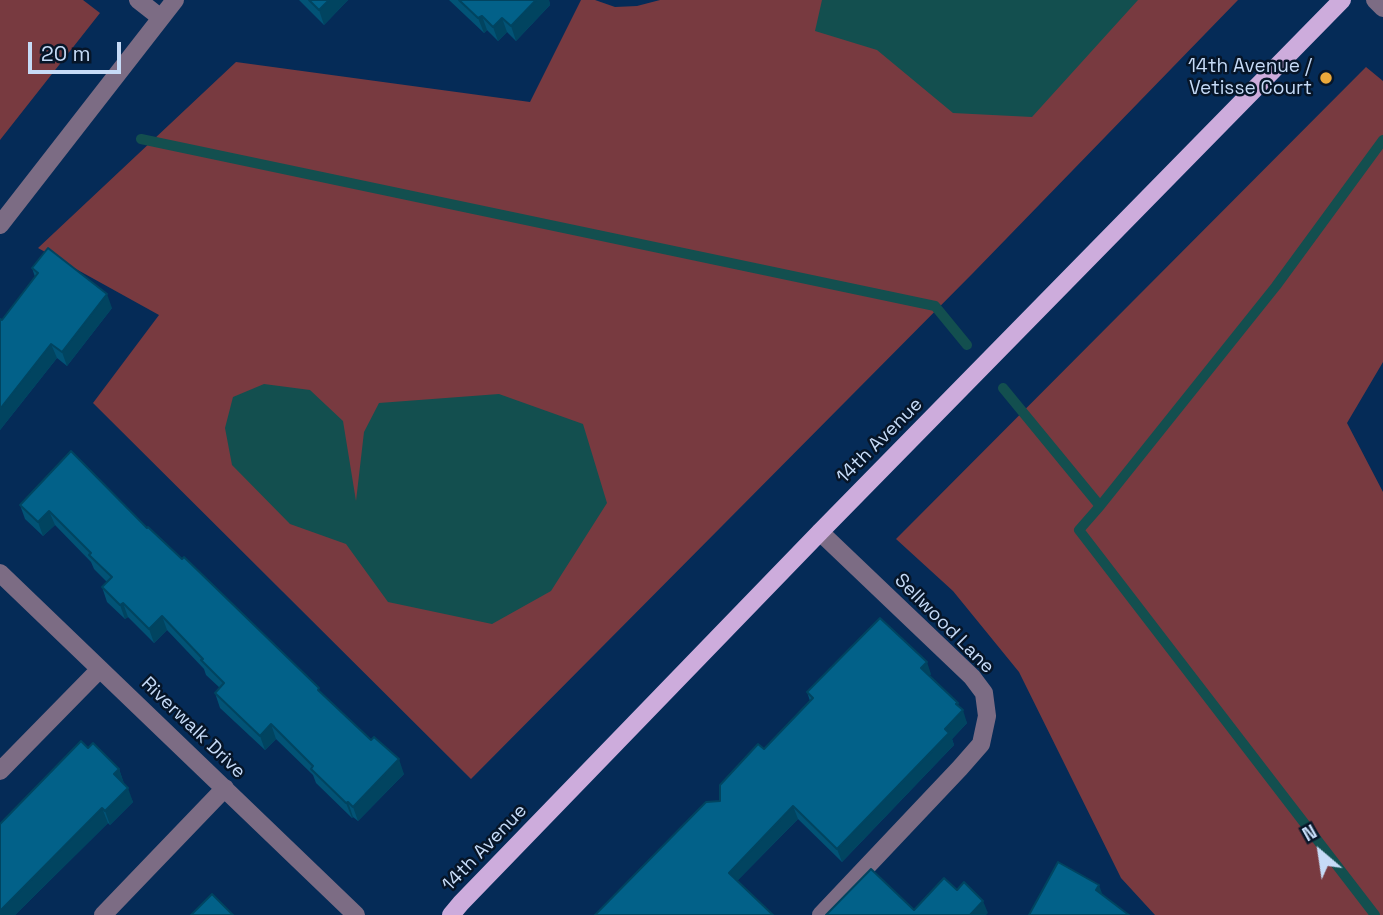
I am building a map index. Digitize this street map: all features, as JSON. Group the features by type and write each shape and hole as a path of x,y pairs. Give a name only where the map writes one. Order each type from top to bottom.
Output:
{"main road":[{"name":"14th Avenue","path":"451,915 820,532 1342,0"}],"street":[{"path":"138,0 161,18"},
{"path":"0,225 176,0"},
{"path":"1374,0 1383,8"},
{"name":"Sellwood Lane","path":"820,532 972,677 984,693 988,716 981,744 821,915"},
{"name":"Riverwalk Drive","path":"0,573 356,915"},
{"path":"0,771 100,669"},
{"path":"103,915 225,788"}],"shaded area":[{"path":"0,0 83,0 100,13 0,140"},
{"path":"581,0 595,0 615,7 637,6 660,0 1238,0 973,273 471,779 93,403 159,315 38,248 236,62 530,102"},
{"path":"822,0 1138,0 1032,117 953,113 877,50 815,31"},
{"path":"1366,67 1383,81 1383,362 1347,423 1383,492 1383,915 1155,915 1121,878 1019,672 953,591 896,539"},
{"path":"264,384 310,390 343,421 356,501 364,432 379,403 499,394 583,424 607,503 551,591 492,624 388,602 346,544 290,524 232,465 225,428 233,397"}],"building":[{"path":"309,0 329,0 319,10"},
{"path":"459,0 536,0 511,26 502,18 493,27 482,16 478,18"},
{"path":"48,248 107,294 62,352 51,344 0,409 0,319 2,320 38,273 32,268"},
{"path":"71,451 147,528 182,559 184,557 371,740 374,737 399,759 353,807 311,769 313,766 271,724 260,736 215,693 224,683 162,616 149,629 123,603 120,605 102,587 112,577 49,511 38,522 20,505"},
{"path":"880,618 927,662 921,668 963,710 945,729 949,733 837,849 793,806 729,873 773,915 595,915 706,802 720,801 720,785 758,744 764,749 813,698 807,692"},
{"path":"81,741 88,748 93,743 119,769 114,774 128,788 105,811 102,808 0,911 0,824"},
{"path":"1058,862 1099,885 1096,890 1129,915 1029,915"},
{"path":"871,869 914,910 944,878 957,890 964,882 983,901 970,915 826,915"},
{"path":"212,894 233,915 191,915"}],"waterway":[{"path":"141,139 935,306 967,345"},
{"path":"1375,915 1079,530 1276,286 1383,140"},
{"path":"1003,388 1100,506"}],"place":[{"name":"14th Avenue / Vetisse Court","path":"1326,78"}]}
